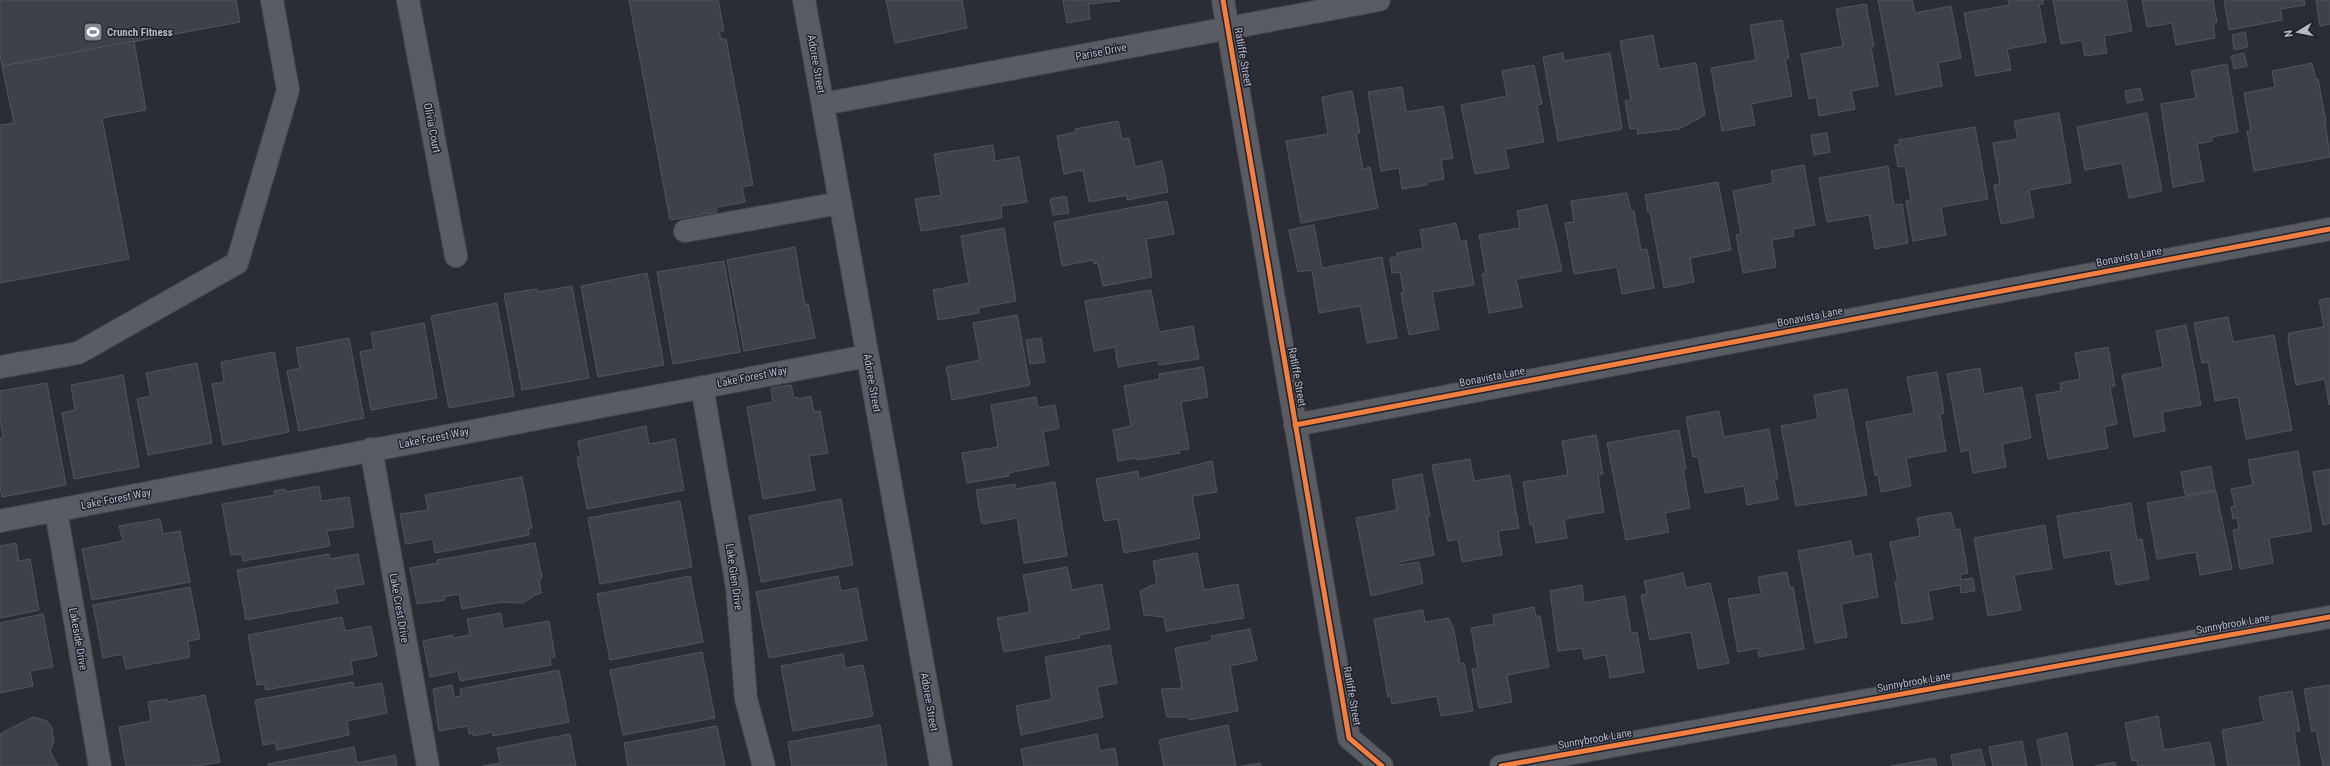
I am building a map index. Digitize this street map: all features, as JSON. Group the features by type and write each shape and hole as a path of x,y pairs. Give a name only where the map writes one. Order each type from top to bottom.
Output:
{"street":[{"path":"0,367 78,353 237,263 288,90 272,0"},
{"name":"Olivia Court","path":"408,0 456,256"},
{"name":"Adoree Street","path":"804,0 940,766"},
{"name":"Ratliffe Street","path":"1223,0 1294,425 1349,738 1382,766"},
{"name":"Parise Drive","path":"823,104 1379,0"},
{"path":"685,231 840,203"},
{"name":"Bonavista Lane","path":"1294,425 2330,229"},
{"name":"Lake Forest Way","path":"0,521 867,356"},
{"name":"Lake Glen Drive","path":"702,387 737,587 746,699 764,766"},
{"name":"Lake Crest Drive","path":"371,450 428,766"},
{"name":"Lakeside Drive","path":"56,511 100,766"},
{"name":"Sunnybrook Lane","path":"1501,766 2330,617"}],"building":[{"name":"Crunch Fitness","path":"0,0 236,0 240,22 2,66 0,54"},
{"path":"629,0 718,0 724,31 719,31 721,39 726,39 753,185 742,187 745,202 717,207 717,212 670,220"},
{"path":"886,0 962,0 967,28 895,43"},
{"path":"1063,0 1120,1 1088,4 1090,19 1067,23"},
{"path":"1878,0 1912,0 1915,13 1951,6 1961,58 1938,63 1942,86 1896,95"},
{"path":"2008,0 2043,0 2043,4 2039,4 2046,42 2007,49 2011,70 1976,76 1964,13 2009,5"},
{"path":"2053,0 2126,0 2132,31 2104,36 2107,53 2085,56 2082,40 2061,44"},
{"path":"2142,0 2213,0 2217,22 2213,23 2215,38 2176,45 2172,23 2147,27"},
{"path":"2224,0 2304,0 2305,5 2281,9 2282,20 2229,30"},
{"path":"2316,0 2330,0 2330,24 2320,26"},
{"path":"1866,4 1874,46 1871,47 1878,86 1851,91 1855,109 1819,116 1816,97 1809,99 1801,54 1843,46 1836,9"},
{"path":"1782,20 1789,58 1785,59 1792,96 1751,104 1755,125 1722,131 1711,68 1756,60 1750,25"},
{"path":"2245,32 2248,47 2234,50 2232,35"},
{"path":"1653,35 1659,69 1696,63 1705,115 1679,129 1638,134 1637,128 1630,129 1625,101 1631,100 1620,41"},
{"path":"134,41 146,110 102,118 129,259 0,283 0,125 14,123 2,66"},
{"path":"1563,53 1564,61 1610,53 1622,129 1558,141 1543,57"},
{"path":"2244,53 2247,66 2234,69 2231,56"},
{"path":"2312,63 2316,80 2318,79 2326,122 2330,157 2254,171 2247,131 2251,131 2244,93 2275,87 2272,71"},
{"path":"2227,64 2238,132 2212,137 2212,141 2197,144 2204,181 2173,187 2161,104 2196,98 2191,71"},
{"path":"1534,65 1542,104 1537,105 1544,142 1505,149 1509,168 1475,174 1461,105 1507,96 1502,71"},
{"path":"1402,87 1406,112 1443,106 1453,158 1441,160 1444,179 1427,182 1427,185 1402,189 1399,168 1381,171 1368,92"},
{"path":"2140,88 2143,100 2127,103 2125,91"},
{"path":"1352,91 1360,133 1356,133 1363,169 1370,167 1378,208 1301,223 1286,141 1328,134 1322,97"},
{"path":"2059,113 2071,183 2029,190 2034,217 2001,224 1994,185 2000,184 1993,143 2018,139 2014,121"},
{"path":"2147,113 2162,191 2129,198 2122,163 2085,170 2077,127"},
{"path":"1118,121 1122,139 1129,138 1135,167 1162,161 1168,192 1127,200 1127,195 1089,202 1083,170 1064,174 1057,136 1076,132 1075,129"},
{"path":"1975,127 1988,199 1941,207 1946,235 1913,241 1906,201 1911,200 1905,166 1898,167 1894,145 1900,144 1899,140"},
{"path":"1827,133 1830,152 1814,155 1811,135"},
{"path":"993,145 995,161 1019,157 1027,202 1001,206 1002,218 921,231 915,199 941,195 934,154"},
{"path":"1804,165 1815,225 1793,229 1794,236 1772,240 1776,267 1743,273 1736,235 1741,234 1733,191 1773,183 1771,171"},
{"path":"1888,166 1894,205 1902,204 1908,243 1875,249 1869,215 1827,222 1819,178"},
{"path":"1718,182 1731,250 1690,258 1694,282 1664,288 1650,211 1648,212 1645,195"},
{"path":"1627,193 1631,211 1634,211 1641,250 1647,249 1654,288 1622,294 1617,267 1574,274 1565,223 1574,222 1571,201"},
{"path":"1066,196 1069,213 1053,215 1050,199"},
{"path":"1167,201 1174,234 1146,239 1152,277 1103,286 1098,263 1094,264 1093,260 1062,266 1054,222"},
{"path":"1547,205 1562,271 1516,279 1522,307 1489,313 1482,274 1486,273 1479,235 1520,228 1517,211"},
{"path":"1456,223 1460,242 1466,240 1474,285 1432,292 1439,329 1409,335 1401,293 1404,293 1400,272 1392,273 1390,258 1397,256 1397,253 1423,248 1420,230"},
{"path":"1314,225 1322,268 1382,257 1397,338 1367,343 1360,306 1319,313 1312,270 1298,272 1289,230"},
{"path":"1004,228 1016,301 978,308 979,313 938,320 933,290 969,283 961,236"},
{"path":"795,247 805,305 808,304 815,338 744,351 727,260"},
{"path":"724,261 740,352 673,364 657,272"},
{"path":"647,273 664,365 598,377 581,286"},
{"path":"572,286 589,378 522,390 504,294 537,289 538,292"},
{"path":"1151,290 1159,332 1193,326 1199,359 1159,365 1158,360 1118,367 1115,347 1094,351 1085,301"},
{"path":"2330,298 2329,405 2325,379 2296,385 2288,340 2289,333 2324,327 2319,300"},
{"path":"497,303 514,396 449,408 431,316"},
{"path":"1017,315 1030,385 952,400 946,367 980,360 973,323"},
{"path":"2228,317 2233,342 2274,335 2292,430 2246,439 2238,397 2215,401 2208,362 2202,363 2194,323"},
{"path":"424,323 437,398 371,410 360,352 374,349 371,333"},
{"path":"2186,325 2201,405 2162,412 2165,431 2134,437 2122,375 2163,367 2156,331"},
{"path":"349,338 364,418 299,431 287,371 300,368 296,348"},
{"path":"1041,338 1045,362 1030,364 1026,340"},
{"path":"2108,347 2115,386 2110,387 2117,424 2104,427 2108,448 2048,459 2036,395 2061,391 2060,383 2080,379 2075,353"},
{"path":"274,352 289,432 223,445 212,384 224,382 221,362"},
{"path":"197,363 212,443 148,455 137,399 151,396 146,373"},
{"path":"1203,367 1208,397 1181,402 1189,449 1179,450 1180,453 1137,460 1136,458 1118,461 1113,430 1131,426 1124,386 1160,379 1159,374"},
{"path":"1980,368 1984,394 2022,387 2031,438 2002,444 2006,467 1973,473 1969,450 1961,452 1947,374"},
{"path":"1937,372 1944,413 1940,414 1946,451 1906,458 1911,486 1881,492 1878,475 1875,476 1866,422 1914,413 1907,377"},
{"path":"123,375 139,467 74,479 62,413 75,410 71,385"},
{"path":"47,383 66,485 2,497 0,487 0,438 3,437 0,419 0,391"},
{"path":"791,385 794,398 798,397 798,399 811,396 814,412 820,411 828,453 809,456 815,490 763,499 747,407 773,402 771,388"},
{"path":"1847,389 1867,495 1796,506 1781,426 1818,419 1814,395"},
{"path":"1036,397 1038,408 1055,405 1059,428 1043,432 1049,465 1008,473 1009,476 967,483 962,453 998,447 991,405"},
{"path":"1719,411 1724,437 1769,429 1778,479 1774,480 1778,499 1747,505 1744,486 1705,493 1698,456 1693,457 1686,417"},
{"path":"646,426 649,444 675,439 684,490 587,509 577,457 581,457 578,441"},
{"path":"1679,430 1686,469 1683,469 1690,508 1665,513 1669,532 1626,540 1607,443"},
{"path":"1596,435 1603,474 1598,475 1604,512 1564,519 1567,538 1536,543 1533,525 1530,525 1523,482 1568,475 1562,441"},
{"path":"2298,451 2312,531 2269,538 2273,563 2240,569 2233,530 2239,529 2237,518 2233,519 2231,507 2235,506 2231,489 2253,485 2248,460"},
{"path":"1470,459 1474,481 1510,475 1519,528 1498,531 1502,555 1462,562 1458,539 1448,541 1432,465"},
{"path":"1212,461 1217,492 1192,496 1200,538 1124,553 1118,519 1104,521 1096,479 1138,471 1139,479"},
{"path":"2211,466 2215,490 2185,495 2181,472"},
{"path":"2330,469 2330,523 2323,525 2313,472"},
{"path":"1422,474 1430,516 1427,517 1434,555 1400,562 1400,565 1419,562 1423,583 1371,596 1356,518 1397,510 1392,480"},
{"path":"522,477 532,528 528,529 529,535 435,553 433,539 406,544 400,514 428,510 425,495"},
{"path":"1055,482 1067,556 1024,563 1017,518 982,524 976,490 1015,484 1016,489"},
{"path":"319,486 321,501 349,497 354,527 327,531 330,546 243,561 242,554 231,555 222,504 275,495 274,491 285,489 286,492"},
{"path":"2216,491 2232,569 2200,575 2196,552 2157,559 2147,503"},
{"path":"841,499 853,565 761,582 749,516"},
{"path":"680,501 692,567 600,584 588,518"},
{"path":"2131,503 2137,540 2142,539 2149,579 2116,585 2110,550 2064,558 2057,516"},
{"path":"1951,512 1955,530 1960,529 1968,573 1960,575 1961,580 1973,578 1975,591 1961,593 1960,585 1928,591 1933,619 1902,624 1895,582 1898,582 1890,542 1920,536 1917,518"},
{"path":"160,519 163,534 180,531 190,582 92,600 82,549 123,541 119,526"},
{"path":"2045,525 2052,569 2014,575 2021,610 1988,616 1974,538"},
{"path":"1851,541 1854,557 1871,553 1878,597 1841,604 1847,637 1815,643 1798,551"},
{"path":"16,543 19,561 30,559 39,610 0,618 0,546"},
{"path":"535,543 542,578 539,579 541,593 523,603 502,602 462,609 459,594 444,597 445,600 417,604 410,568 438,563 437,560"},
{"path":"1197,553 1204,590 1238,584 1244,618 1166,631 1164,617 1144,615 1140,591 1157,583 1153,561"},
{"path":"329,554 330,559 358,554 364,584 335,589 338,603 246,620 237,570"},
{"path":"1067,567 1072,590 1102,584 1110,629 1079,635 1080,638 1004,652 997,618 1030,612 1023,575"},
{"path":"1787,572 1790,588 1793,587 1804,649 1759,657 1758,648 1738,652 1728,599 1761,594 1758,577"},
{"path":"1683,573 1686,588 1710,583 1729,663 1698,669 1691,632 1650,640 1641,595 1647,594 1644,581"},
{"path":"690,576 703,642 610,660 597,594"},
{"path":"838,576 841,591 857,588 867,640 769,658 756,592"},
{"path":"1582,585 1584,603 1625,596 1631,633 1637,632 1644,672 1610,678 1606,655 1584,659 1582,648 1558,651 1550,591"},
{"path":"190,587 200,639 188,641 190,657 126,669 123,654 103,658 93,605"},
{"path":"1534,607 1536,616 1540,616 1549,667 1507,675 1512,702 1479,708 1472,669 1478,668 1471,628 1494,624 1493,615"},
{"path":"1423,610 1425,622 1449,618 1451,626 1453,626 1460,664 1464,663 1473,711 1441,716 1437,696 1392,704 1391,696 1388,697 1374,619"},
{"path":"501,613 503,629 549,621 555,657 550,658 551,665 460,681 458,671 430,677 423,641 453,635 453,638 470,635 467,619"},
{"path":"43,614 53,667 30,671 33,686 0,693 0,623"},
{"path":"342,617 345,631 371,626 377,656 351,661 353,674 266,690 264,684 257,685 248,635"},
{"path":"1250,629 1257,660 1230,666 1238,711 1189,720 1188,717 1167,717 1161,689 1182,688 1175,648 1212,641 1211,636"},
{"path":"1110,645 1117,683 1097,687 1103,717 1021,735 1016,706 1052,699 1045,657"},
{"path":"702,652 715,718 623,735 610,670"},
{"path":"843,654 845,668 863,665 873,716 793,731 781,666"},
{"path":"559,670 569,722 493,736 492,732 473,736 473,733 469,734 468,726 439,731 433,689 452,685 454,697 461,696 460,689"},
{"path":"353,682 354,688 382,683 387,713 347,721 349,735 277,750 275,743 263,745 255,700"},
{"path":"2330,685 2330,766 2323,766 2316,730 2312,732 2304,689"},
{"path":"2292,691 2300,731 2294,732 2300,766 2228,766 2222,730 2264,722 2259,697"},
{"path":"205,695 220,762 197,766 126,766 119,727 151,721 148,702 167,699 168,702"},
{"path":"2158,716 2164,750 2210,742 2215,766 2138,766 2137,760 2132,761 2125,723"},
{"path":"33,717 47,721 52,728 54,742 50,751 58,766 0,766 0,734"},
{"path":"880,725 887,766 792,766 788,742"},
{"path":"1228,725 1236,766 1164,766 1159,740"},
{"path":"717,726 725,766 628,766 624,743"},
{"path":"2067,733 2073,766 2042,766 2037,740"},
{"path":"570,734 576,766 483,766 500,763 497,748"},
{"path":"1097,734 1100,751 1115,748 1118,766 1024,766 1021,749"},
{"path":"2022,741 2027,766 1993,766 1989,747"},
{"path":"354,747 357,763 395,755 397,766 268,766 268,764"},
{"path":"1981,749 1985,766 1953,766 1951,755"},
{"path":"1935,758 1937,766 1891,766"},
{"path":"2115,762 2116,766 2095,766"},
{"path":"1260,763 1261,766 1242,766"}],"cycle path":[{"path":"1223,0 1349,738 1382,766"},
{"path":"1295,425 2330,229"},
{"path":"1501,766 2330,617"}],"place":[{"name":"Crunch Fitness","path":"93,32"}]}
